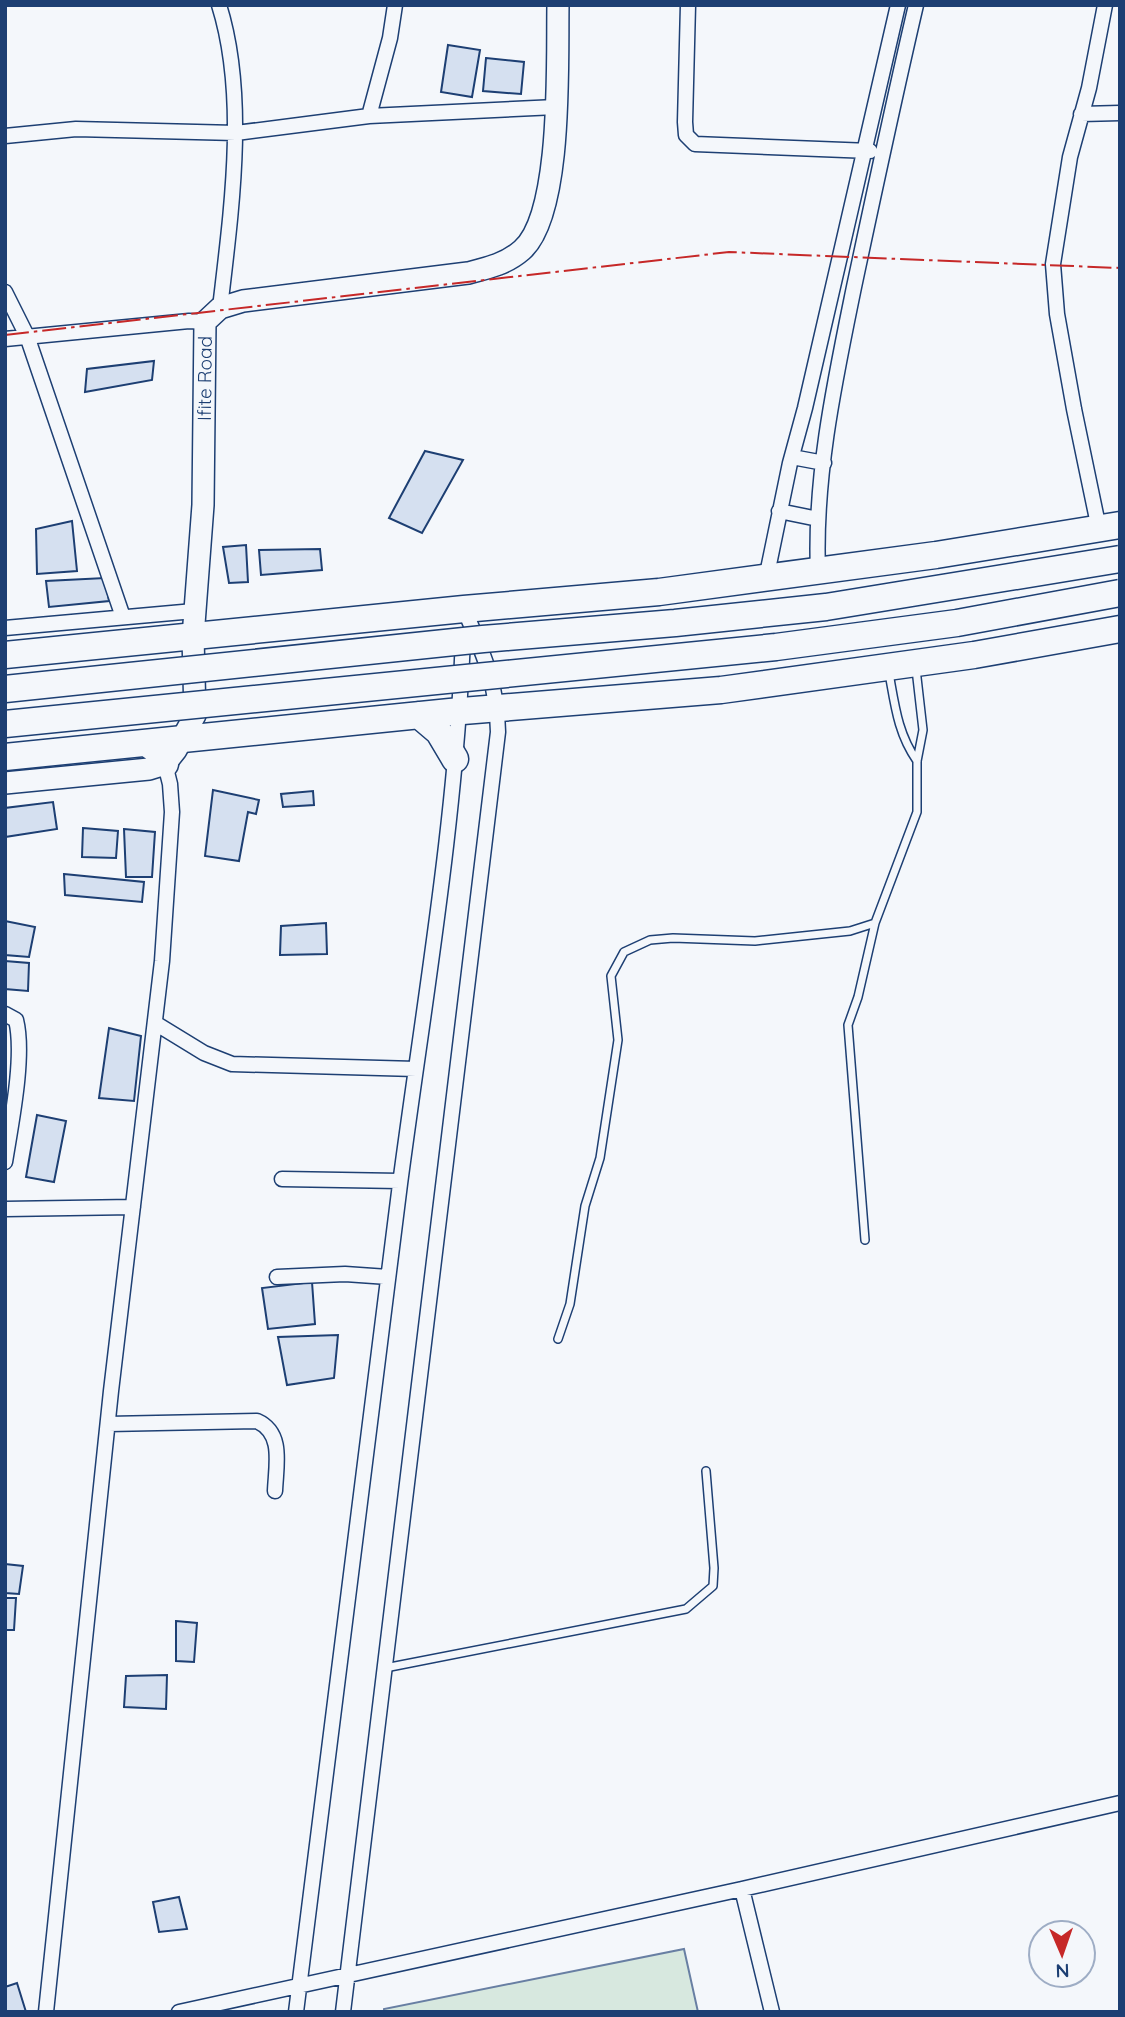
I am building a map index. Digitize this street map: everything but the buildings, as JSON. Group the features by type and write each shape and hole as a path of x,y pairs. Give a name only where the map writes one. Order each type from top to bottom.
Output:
{"highway":[{"path":"5,655 659,592 818,572 1109,527"},
{"path":"5,689 483,639 675,624 826,607 1120,559"},
{"path":"5,724 776,647 957,623 1120,593"},
{"path":"5,757 460,711 721,690 916,664 1120,629"},
{"path":"195,715 201,724 216,736"},
{"path":"419,715 439,732 455,759"},
{"path":"146,743 155,749 165,764"}],"street":[{"path":"213,314 229,230 236,133 228,42 219,5"},
{"path":"369,116 395,5"},
{"path":"5,339 189,320 213,314 243,301 468,273 501,264 524,249 538,225 548,194 556,107 558,5"},
{"path":"688,5 685,122 686,135 695,144 882,153"},
{"path":"765,579 898,5"},
{"path":"818,572 818,519 837,370 916,5"},
{"path":"1105,5 1070,157 1052,264 1057,314 1071,395 1109,527"},
{"path":"5,136 76,129 236,133 369,116 556,107"},
{"path":"1081,114 1120,113"},
{"path":"5,292 27,336 123,617"},
{"name":"Ifite Road","path":"165,764 195,715 194,611 203,505 213,314"},
{"path":"792,457 824,463"},
{"path":"779,512 818,519"},
{"path":"343,2012 496,746 498,708 488,662 464,609"},
{"path":"296,2012 400,1181 441,890 460,711 464,609"},
{"path":"5,628 194,611"},
{"path":"5,783 130,771 165,764 170,783 172,811 169,890 108,1424 46,2012"},
{"path":"5,1014 16,1020 18,1028 17,1080 5,1162"},
{"path":"155,1023 204,1053 232,1064 416,1069"},
{"path":"282,1179 400,1181"},
{"path":"5,1209 133,1207"},
{"path":"277,1277 345,1274 388,1277"},
{"path":"108,1424 257,1421 268,1426 275,1437 275,1491"},
{"path":"179,2012 1120,1803"},
{"path":"742,1889 772,2012"}],"lane":[{"path":"865,1240 848,1025 858,997 875,923 917,812 917,761 923,730 916,664"},
{"path":"888,668 898,725 905,744 917,761"},
{"path":"558,1339 570,1304 585,1206 600,1158 618,1040 611,976 624,952 650,940 673,938 755,941 850,931 875,923"},
{"path":"385,1668 685,1609 713,1586 706,1471"}],"shaded area":[{"path":"684,1949 698,2012 384,2012 384,2009"}],"power":[{"path":"5,335 729,252 1120,268"}]}
